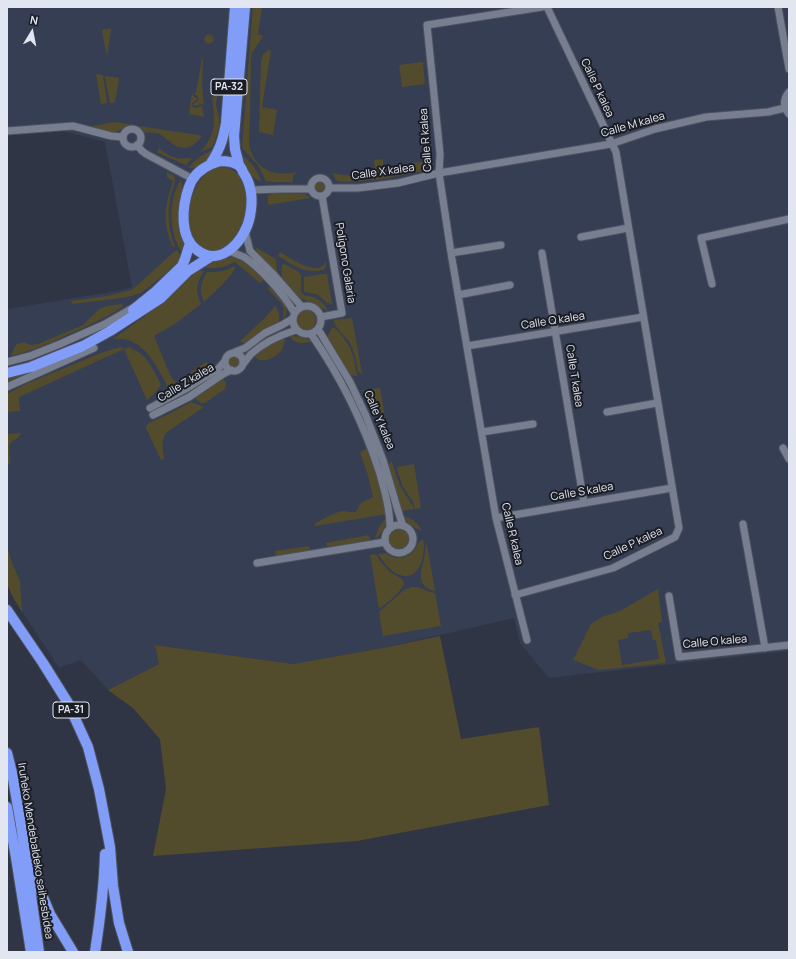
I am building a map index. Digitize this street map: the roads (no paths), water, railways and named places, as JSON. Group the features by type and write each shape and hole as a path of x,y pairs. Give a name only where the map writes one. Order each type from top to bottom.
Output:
{"highway":[{"name":"PA-32","path":"190,243 184,224 185,202 193,179 211,163 221,146 224,137 236,7"},
{"name":"PA-32","path":"239,165 235,149 234,136 245,7"},
{"path":"94,348 147,313 188,271 210,257 222,255 229,251 238,242 245,231 250,217 252,204 251,190 247,178 239,165 227,161 211,163"},
{"path":"190,243 195,249 210,257"},
{"path":"7,370 39,360 82,341 126,316 154,293 182,266 190,243"},
{"path":"7,373 31,367 83,346 110,331 161,298"},
{"name":"PA-31","path":"7,610 68,703 88,747 99,789 105,824 104,874 95,952"},
{"name":"Iruñeko Mendebaldeko saihesbidea","path":"7,753 21,825 39,952"},
{"name":"Iruñeko Mendebaldeko saihesbidea","path":"7,807 31,952"},
{"path":"105,824 110,847 113,886 119,923 128,952"},
{"path":"21,825 27,840 40,890 50,914 73,952"}],"street":[{"name":"Calle R kalea","path":"527,640 496,518 458,295 439,174 440,154 427,25 542,7"},
{"name":"Calle P kalea","path":"515,594 613,568 674,537 679,528 616,152 547,7"},
{"path":"778,7 789,69"},
{"path":"787,111 784,104 784,99 789,92"},
{"name":"Calle M kalea","path":"439,174 611,144 655,129 706,117 787,111"},
{"path":"7,131 72,126 122,137"},
{"path":"134,129 140,134 141,137 140,143 132,147 124,142 122,137 123,133 134,129"},
{"path":"137,145 146,154 193,179"},
{"name":"Calle X kalea","path":"329,188 358,188 398,183 439,174"},
{"path":"320,177 324,178 328,182 329,188 327,193 322,196 316,195 313,194 310,189 310,184 313,180 320,177"},
{"path":"251,190 310,189"},
{"name":"Polígono Galaria","path":"321,317 342,313 322,196"},
{"path":"712,284 701,238 789,220"},
{"path":"581,237 628,228"},
{"path":"245,231 250,251 274,275 302,307"},
{"path":"452,253 501,245"},
{"path":"229,251 243,257 262,273 288,303 293,316 294,327 296,330 303,334 311,334 315,332 320,325 321,317 319,312 311,306 297,309 293,316 282,326 265,333 245,348 229,354 225,361 227,368 237,370 242,367 250,354 285,333 296,330"},
{"name":"Calle T kalea","path":"542,253 584,503"},
{"path":"458,295 510,285"},
{"path":"7,362 30,356 60,344 104,324 141,303"},
{"name":"Calle Q kalea","path":"467,346 643,317"},
{"name":"Calle Y kalea","path":"318,329 350,382 366,416 383,460 403,526"},
{"name":"Calle Y kalea","path":"311,334 345,389 370,445 384,489 390,515 390,528"},
{"path":"7,387 94,348"},
{"path":"235,352 242,356 243,364"},
{"name":"Calle Z kalea","path":"225,361 218,369 151,411 189,397 231,370"},
{"path":"607,412 657,403"},
{"path":"482,432 533,424"},
{"path":"783,448 789,459"},
{"name":"Calle S kalea","path":"496,518 672,488"},
{"name":"Calle O kalea","path":"743,524 765,648"},
{"path":"394,526 403,526 409,529 412,536 411,545 402,552 392,551 385,542 386,532 394,526"},
{"path":"257,563 385,542"},
{"name":"Calle O kalea","path":"669,596 679,657 789,646"}]}
